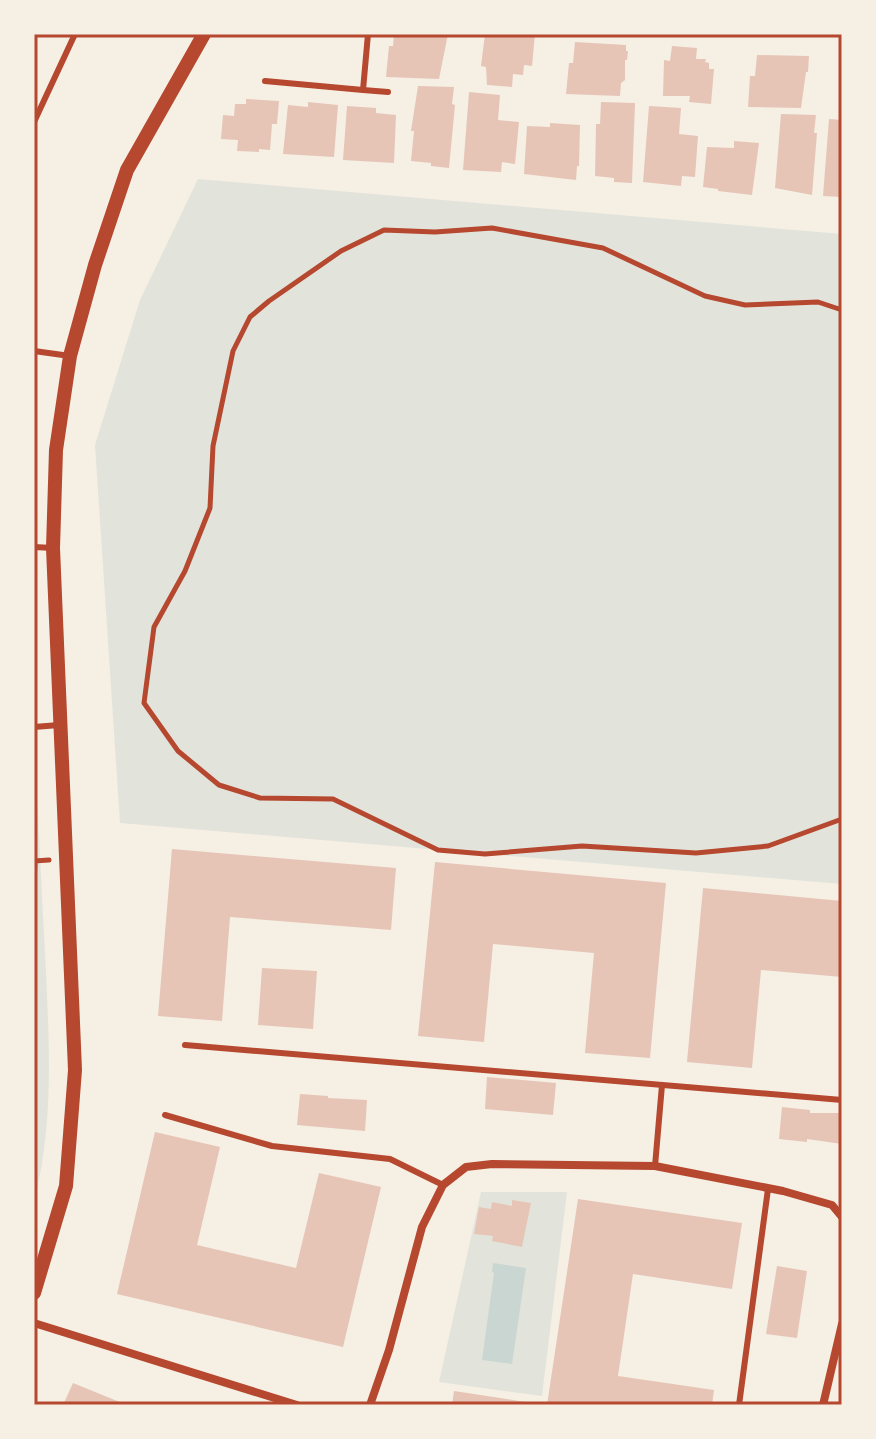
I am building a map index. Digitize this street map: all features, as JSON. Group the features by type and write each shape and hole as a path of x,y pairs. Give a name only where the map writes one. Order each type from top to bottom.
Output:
{"street":[{"path":"34,1293 66,1186 75,1070 53,548 56,450 70,356 95,265 127,170 204,34"},
{"path":"370,1405 389,1350 422,1227 443,1185 466,1167 492,1164 655,1166 832,1205 842,1217"},
{"path":"34,1323 297,1405"},
{"path":"823,1405 842,1324"}],"lane":[{"path":"34,122 75,34"},
{"path":"363,90 368,34"},
{"path":"265,81 388,92"},
{"path":"34,351 70,356"},
{"path":"34,547 53,548"},
{"path":"34,727 59,725"},
{"path":"185,1045 842,1100"},
{"path":"655,1166 662,1085"},
{"path":"165,1115 272,1146 390,1159 443,1185"},
{"path":"739,1405 768,1189"}],"path":[{"path":"842,310 818,302 745,305 705,296 603,248 492,228 435,232 384,230 341,251 250,317 233,351 213,446 210,508 185,571 154,627 144,703 178,751 219,785 260,798 333,799 438,850 485,854 582,846 696,853 768,846 842,819"},
{"path":"34,884 35,861"}],"shaded area":[{"path":"198,179 842,234 842,884 120,823 95,445 140,300"},
{"path":"34,734 49,1078 45,1140 34,1202"},
{"path":"481,1192 567,1192 542,1396 439,1382"},
{"path":"493,1263 526,1268 512,1364 482,1360"}],"building":[{"path":"394,34 448,34 439,79 386,77 389,46 393,46"},
{"path":"485,34 535,34 532,66 524,65 523,75 513,74 512,87 487,85 486,67 481,66"},
{"path":"575,42 626,45 625,80 621,83 620,96 566,94"},
{"path":"672,46 697,48 696,59 706,59 709,69 714,69 711,104 689,102 690,96 663,96 664,60 670,61"},
{"path":"757,55 809,56 801,108 748,107 750,76 755,76"},
{"path":"418,86 454,87 449,168 411,161 414,131 411,131"},
{"path":"469,92 500,95 498,120 519,122 515,164 502,162 501,172 463,170"},
{"path":"246,99 279,101 277,124 272,124 270,150 237,151 238,140 221,139 223,115 234,116 235,104 246,104"},
{"path":"308,102 338,105 334,157 283,154 288,105 308,107"},
{"path":"601,102 635,103 632,183 595,176 596,124 600,124"},
{"path":"347,106 376,108 376,113 396,115 394,163 343,160"},
{"path":"649,106 681,108 679,134 698,136 695,177 682,176 681,186 643,182"},
{"path":"781,114 816,115 812,195 775,188"},
{"path":"829,119 842,120 842,197 823,196"},
{"path":"550,123 580,125 576,180 524,174 527,126 550,127"},
{"path":"734,141 759,143 752,195 703,187 707,147 734,148"},
{"path":"172,849 396,868 391,930 230,917 222,1021 158,1016"},
{"path":"435,862 666,883 650,1058 585,1053 594,953 493,944 484,1042 418,1036"},
{"path":"703,888 842,901 842,977 761,970 752,1068 687,1062"},
{"path":"262,968 317,971 313,1029 258,1025"},
{"path":"487,1077 556,1083 553,1115 485,1109"},
{"path":"300,1094 367,1100 365,1131 297,1125"},
{"path":"782,1107 810,1110 810,1113 842,1113 842,1144 779,1139"},
{"path":"155,1132 220,1147 197,1245 296,1268 319,1173 381,1187 343,1347 117,1294"},
{"path":"578,1199 742,1223 732,1289 633,1274 618,1376 714,1390 712,1405 547,1405"},
{"path":"512,1200 531,1203 522,1247 492,1241 493,1236 474,1234 479,1207 491,1209 492,1202 512,1206"},
{"path":"777,1266 807,1271 797,1338 766,1334"},
{"path":"73,1383 127,1405 63,1405"},
{"path":"454,1391 532,1403 532,1405 452,1405"}]}
